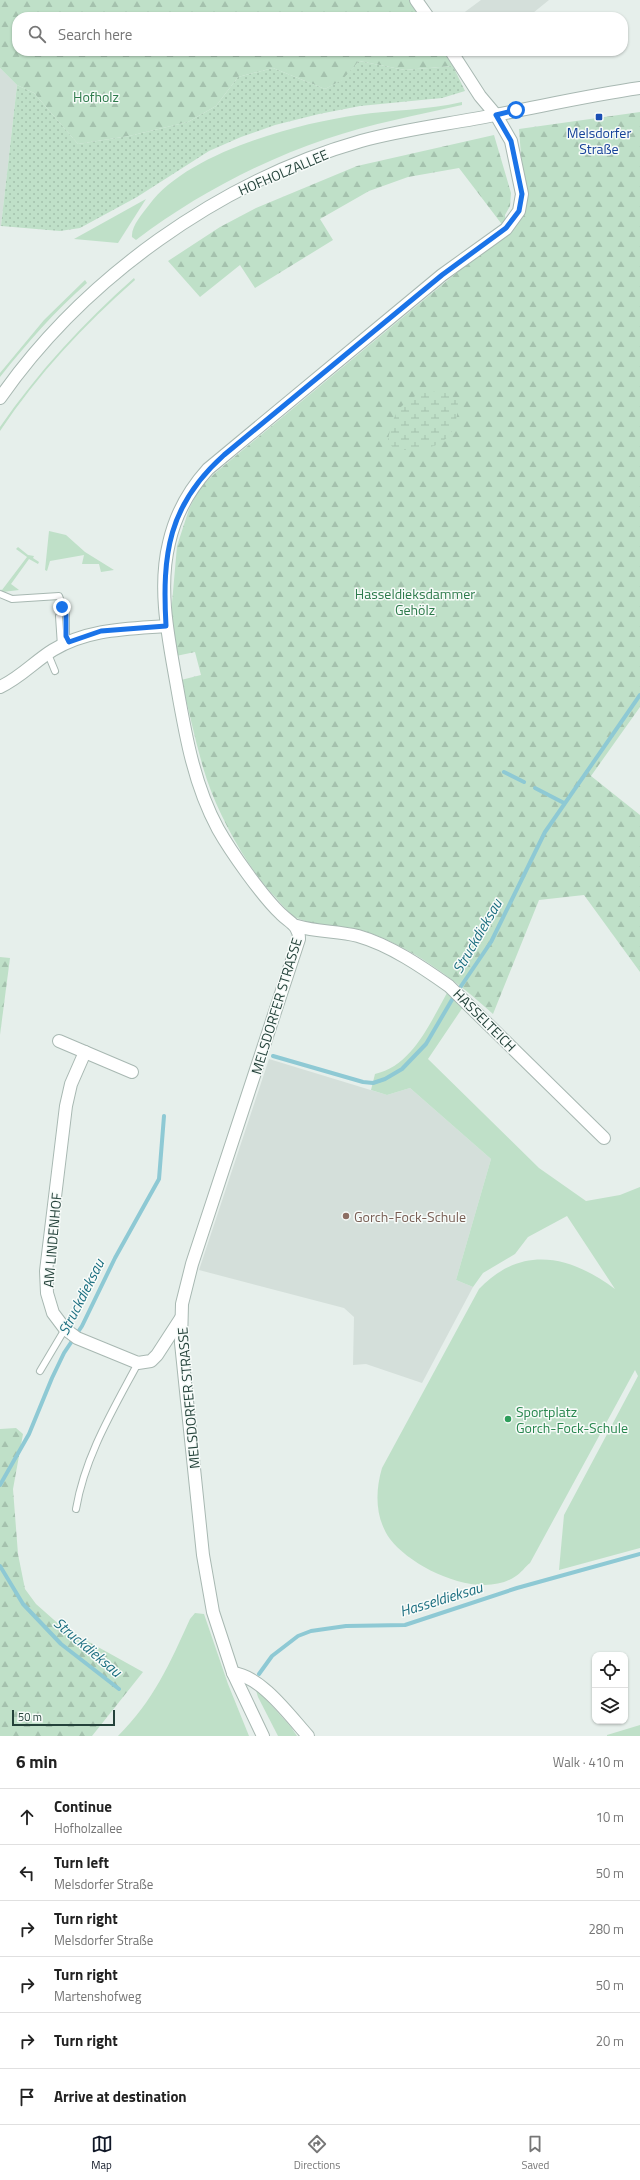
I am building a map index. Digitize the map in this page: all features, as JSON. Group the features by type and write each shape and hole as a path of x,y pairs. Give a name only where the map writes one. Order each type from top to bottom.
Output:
{"street":[{"path":"416,0 424,12"},
{"name":"MELSDORFER STRASSE","path":"263,1736 233,1673 213,1612 206,1574 181,1343 181,1318 192,1264 299,939 297,926 280,913 219,829 209,810 189,754 166,626 166,563 169,544 183,506 201,477 224,455 374,330 442,275 506,228 519,211 522,194 511,141 496,115 480,96 454,56"},
{"name":"HOFHOLZALLEE","path":"0,398 58,326 92,293 180,224 218,201 293,165 361,141 404,131 496,115 556,102 640,88"},
{"path":"0,686 65,644 101,631 166,626"},
{"name":"HASSELTEICH","path":"297,926 318,931 348,934 366,939 424,968 450,986 465,999 604,1138"},
{"path":"59,1041 132,1072"},
{"name":"AM LINDENHOF","path":"71,1334 49,1304 46,1271 66,1106 71,1084 85,1052"},
{"path":"71,1334 138,1363 151,1361 181,1318"},
{"path":"233,1673 240,1674 257,1684 308,1736"}],"lane":[{"path":"0,594 12,599 59,596 63,611 66,615 65,644"},
{"path":"48,654 55,672"},
{"path":"40,1371 71,1334"},
{"path":"76,1509 78,1496 99,1436 138,1363"}],"shaded area":[{"path":"481,0 549,0 534,12 465,12"},
{"path":"0,68 17,85 1,226 0,226"},
{"name":"Gorch-Fock-Schule","path":"269,1059 387,1095 410,1088 491,1159 456,1280 473,1287 422,1383 366,1364 353,1365 354,1317 344,1308 199,1270"}],"green space":[{"name":"Hofholz","path":"0,0 409,0 417,12 12,12 12,56 446,56 453,66 405,70 359,61 343,80 325,89 273,68 238,77 216,106 188,122 129,136 78,144 34,93 17,85 0,68"},
{"path":"359,61 405,70 453,66 465,91 442,98 360,106 319,114 275,125 241,137 209,151 137,197 80,228 60,231 1,226 17,85 34,93 78,144 129,136 188,122 216,106 238,77 273,68 325,89 342,80"},
{"path":"462,102 462,105 359,129 326,139 276,158 203,195 180,209 136,240 132,237 133,228 138,220 149,205 166,187 189,170 215,156 244,144 274,134 332,119 370,113 436,107"},
{"name":"Hasseldieksdammer Gehölz","path":"640,112 640,707 591,776 640,815 640,972 584,895 539,900 493,1014 450,978 401,947 367,932 350,928 316,924 299,919 293,916 266,887 246,859 227,827 207,780 181,680 201,675 195,652 176,656 170,626 177,546 189,509 199,489 215,473 507,231 459,168 408,177 369,191 320,219 333,240 255,288 240,265 200,297 168,261 220,227 256,208 357,166 494,135 511,193 510,206 505,215 507,230 524,195 519,129"},
{"path":"146,199 118,243 74,239"},
{"path":"134,278 135,280 80,333 46,370 0,431 0,427 15,406 62,348 97,312"},
{"path":"85,280 87,283 42,328 0,377 0,373 44,320"},
{"path":"425,391 447,392 458,401 457,416 453,428 448,437 441,443 431,447 394,450 388,440 395,415 409,400"},
{"path":"49,531 66,535 85,552 114,570 101,572 99,564 82,564 84,555 50,561 47,571 45,570"},
{"path":"18,547 28,555 34,556 33,558 39,562 38,564 29,559 11,584 19,590 3,592 0,589 2,590 27,557 16,549"},
{"path":"0,957 10,958 0,1035"},
{"name":"Sportplatz Gorch-Fock-Schule","path":"447,993 463,1007 428,1059 539,1168 586,1201 620,1195 640,1187 640,1548 559,1570 564,1515 638,1376 635,1370 530,1563 516,1576 501,1583 485,1585 467,1583 448,1578 431,1570 414,1561 390,1539 381,1522 379,1514 378,1486 382,1468 479,1289 495,1275 512,1265 529,1261 547,1260 564,1263 581,1269 615,1289 567,1216 528,1237 515,1254 483,1273 473,1287 456,1280 491,1159 410,1088 387,1095 371,1090 375,1074 388,1069 410,1053 427,1030"},
{"path":"16,1428 23,1434 13,1489 18,1554 25,1589 36,1604 62,1627 143,1672 92,1736 0,1736 0,1429"},
{"path":"195,1613 204,1614 228,1684 249,1736 118,1736 131,1723 160,1681 190,1619"},
{"path":"255,1687 291,1727 297,1736 278,1736 258,1697"},
{"path":"640,1725 640,1736 607,1736 607,1735"}],"waterway":[{"name":"Struckdieksau","path":"273,1056 363,1082 373,1083 385,1079 402,1069 426,1044 453,998 491,942 545,832 640,695"},
{"path":"504,772 524,782"},
{"path":"535,788 564,803"},
{"name":"Struckdieksau","path":"0,1485 29,1434 64,1353 82,1326 115,1258 159,1179 164,1116"},
{"name":"Hasseldieksau","path":"259,1674 272,1656 298,1636 311,1631 346,1626 405,1625 517,1588 640,1554"},
{"name":"Struckdieksau","path":"0,1566 23,1604 61,1644 119,1689"}],"place":[{"name":"Melsdorfer Straße","path":"599,117"},
{"name":"Gorch-Fock-Schule","path":"346,1216"},
{"name":"Sportplatz Gorch-Fock-Schule","path":"508,1419"}],"route":[{"path":"62,607 66,615 66,636 69,642 101,631 166,626 166,563 169,544 174,525 183,506 194,486 201,477 224,455 374,330 442,275 506,228 519,211 522,194 511,141 496,115 516,110"}]}
